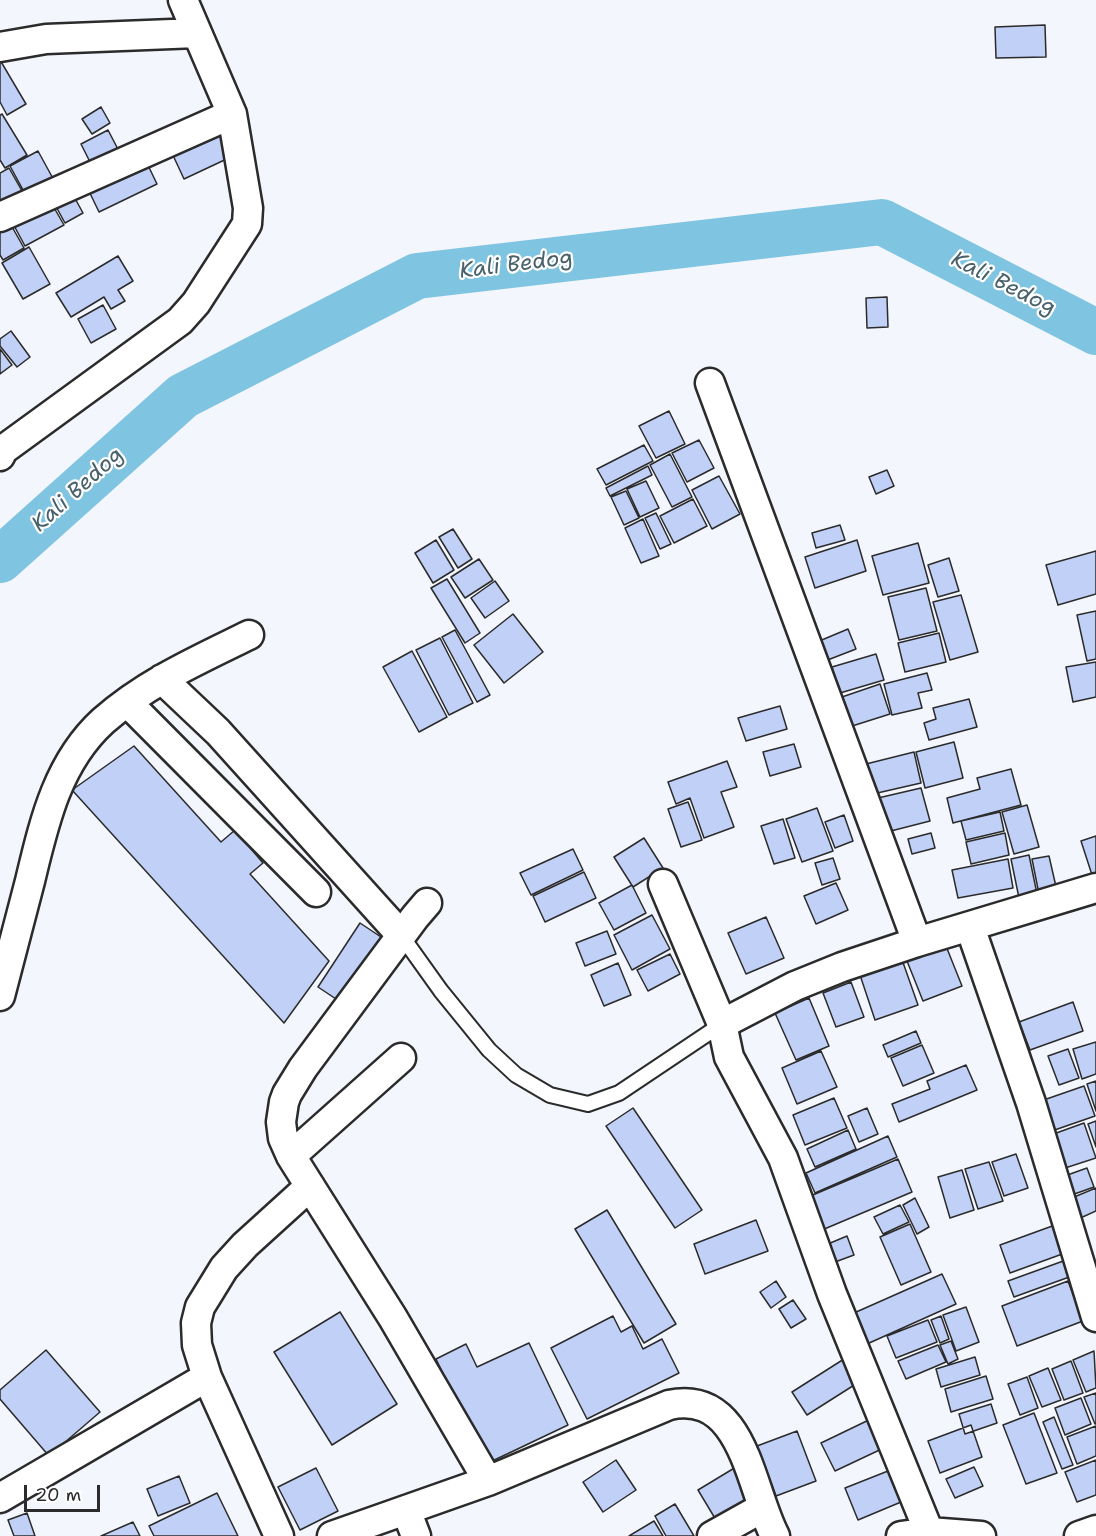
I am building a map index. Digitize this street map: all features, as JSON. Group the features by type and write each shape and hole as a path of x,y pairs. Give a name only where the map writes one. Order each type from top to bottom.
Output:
{"street":[{"path":"1,451 180,321 196,303 247,224 249,208 232,114 183,0"},
{"path":"0,47 46,39 197,33"},
{"path":"0,217 232,114"},
{"path":"710,383 917,942"},
{"path":"0,996 45,822 56,790 69,765 102,722 127,702 162,679 249,635"},
{"path":"162,679 218,732 401,935"},
{"path":"127,702 316,892"},
{"path":"663,885 722,1024 729,1057 783,1158 832,1294 911,1535 981,1536"},
{"path":"722,1024 818,976 917,942 1096,888"},
{"path":"427,903 303,1068 287,1094 281,1122 283,1138 291,1156 393,1318 488,1481"},
{"path":"970,927 1031,1103 1096,1317"},
{"path":"291,1156 401,1058"},
{"path":"279,1536 207,1377 196,1333 200,1307 224,1268 245,1245 310,1186"},
{"path":"0,1498 207,1377"},
{"path":"332,1536 488,1481 660,1409 682,1402 700,1406 726,1422 743,1451 762,1508 775,1536"},
{"path":"712,1536 762,1508"},
{"path":"406,1510 416,1536"},
{"path":"1079,1536 1096,1530"}],"lane":[{"path":"401,935 441,991 489,1050 516,1075 550,1095 588,1104 619,1093 722,1024"}],"building":[{"path":"1045,25 1046,57 996,58 995,27"},
{"path":"0,60 26,104 7,115 0,102"},
{"path":"101,107 110,123 92,134 82,119"},
{"path":"2,114 27,155 5,168 0,160 0,115"},
{"path":"220,128 233,156 184,179 171,151"},
{"path":"108,130 121,155 94,170 81,144"},
{"path":"38,151 56,184 28,199 10,166"},
{"path":"145,159 157,184 99,212 87,187"},
{"path":"9,168 26,198 0,213 0,173"},
{"path":"71,191 83,213 65,223 53,201"},
{"path":"49,199 64,225 25,246 11,220"},
{"path":"7,218 24,248 3,260 0,255 0,222"},
{"path":"29,247 50,284 23,299 2,263"},
{"path":"118,256 133,281 118,290 125,301 111,309 104,297 71,317 56,293"},
{"path":"887,297 888,327 867,328 866,298"},
{"path":"103,305 116,329 91,343 78,319"},
{"path":"11,331 30,357 17,367 0,346 0,339"},
{"path":"0,349 12,365 0,374"},
{"path":"669,411 685,444 656,458 639,426"},
{"path":"699,440 714,468 687,482 672,453"},
{"path":"644,445 653,461 606,485 597,469"},
{"path":"670,454 692,497 672,507 650,465"},
{"path":"648,466 652,475 610,496 606,488"},
{"path":"887,470 894,486 876,494 869,477"},
{"path":"719,476 740,514 712,529 692,490"},
{"path":"646,481 659,508 640,517 627,489"},
{"path":"626,491 639,518 624,525 611,497"},
{"path":"693,499 707,526 674,543 660,516"},
{"path":"656,513 671,544 660,549 645,518"},
{"path":"643,519 659,556 641,563 625,528"},
{"path":"840,525 845,540 816,548 812,533"},
{"path":"453,529 472,559 458,568 439,537"},
{"path":"436,540 454,570 433,583 415,553"},
{"path":"857,540 866,571 815,588 805,557"},
{"path":"918,543 929,583 883,595 872,556"},
{"path":"1096,551 1096,594 1058,605 1046,565"},
{"path":"949,558 959,591 938,597 928,565"},
{"path":"479,559 493,580 465,598 451,577"},
{"path":"447,579 480,633 465,643 431,588"},
{"path":"495,581 509,601 485,618 471,598"},
{"path":"926,588 937,631 899,640 888,597"},
{"path":"961,595 978,652 950,660 933,602"},
{"path":"1096,611 1096,659 1087,661 1077,615"},
{"path":"513,614 543,652 504,683 474,645"},
{"path":"848,629 856,649 825,661 817,642"},
{"path":"455,630 490,695 477,702 442,637"},
{"path":"939,633 946,662 905,672 898,643"},
{"path":"440,638 473,703 449,715 416,650"},
{"path":"412,651 447,717 419,732 383,667"},
{"path":"876,654 884,680 840,693 832,667"},
{"path":"1096,662 1096,697 1073,702 1066,667"},
{"path":"927,673 932,690 918,693 922,708 892,715 884,684"},
{"path":"880,684 890,714 849,727 839,698"},
{"path":"969,699 977,727 929,740 924,723 936,719 933,708"},
{"path":"780,706 787,729 746,741 738,718"},
{"path":"954,742 963,778 925,788 916,752"},
{"path":"794,744 801,767 770,776 763,752"},
{"path":"134,746 221,842 235,830 263,863 250,874 329,961 284,1023 72,790"},
{"path":"914,752 921,783 873,794 866,764"},
{"path":"727,761 737,787 721,792 734,827 704,838 690,798 676,804 668,782"},
{"path":"1011,769 1021,805 953,823 947,798 980,789 977,778"},
{"path":"921,788 930,821 887,832 878,798"},
{"path":"688,802 702,840 681,847 668,809"},
{"path":"1027,805 1039,847 1014,854 1002,812"},
{"path":"817,808 833,851 802,862 786,819"},
{"path":"1000,812 1004,831 966,840 961,821"},
{"path":"844,815 853,841 835,848 825,822"},
{"path":"783,819 795,858 774,864 761,826"},
{"path":"931,833 935,848 912,854 908,839"},
{"path":"1005,833 1009,855 971,864 966,842"},
{"path":"1096,836 1096,877 1093,878 1081,841"},
{"path":"644,838 663,868 633,887 614,857"},
{"path":"573,849 583,870 531,895 520,873"},
{"path":"1029,855 1037,894 1019,898 1011,859"},
{"path":"1049,856 1057,891 1039,894 1032,859"},
{"path":"833,858 840,879 822,885 815,863"},
{"path":"1008,859 1013,888 958,898 952,870"},
{"path":"584,872 596,898 545,922 533,896"},
{"path":"836,883 848,910 816,924 804,896"},
{"path":"632,885 646,913 614,930 599,903"},
{"path":"652,915 670,949 632,970 614,935"},
{"path":"766,917 784,958 746,974 728,933"},
{"path":"360,923 384,939 342,1003 318,987"},
{"path":"607,931 616,954 585,966 576,943"},
{"path":"946,946 962,986 923,1001 907,961"},
{"path":"670,954 680,974 648,991 637,970"},
{"path":"900,954 918,1005 875,1020 858,969"},
{"path":"618,963 631,995 604,1006 591,975"},
{"path":"851,982 864,1017 836,1027 823,993"},
{"path":"809,998 829,1046 796,1060 775,1013"},
{"path":"1073,1002 1083,1031 1030,1050 1019,1022"},
{"path":"916,1031 921,1043 888,1057 883,1045"},
{"path":"1096,1042 1096,1074 1082,1079 1073,1049"},
{"path":"922,1045 934,1073 903,1086 891,1058"},
{"path":"1068,1049 1079,1078 1059,1085 1048,1056"},
{"path":"821,1051 837,1087 797,1104 782,1068"},
{"path":"966,1065 977,1090 899,1122 892,1104 930,1089 927,1081"},
{"path":"1096,1081 1096,1111 1087,1084"},
{"path":"1084,1086 1095,1116 1046,1133 1035,1103"},
{"path":"834,1098 847,1128 805,1145 793,1115"},
{"path":"633,1108 702,1210 675,1228 606,1126"},
{"path":"867,1108 878,1134 859,1142 848,1116"},
{"path":"1096,1121 1096,1147 1088,1124"},
{"path":"1084,1123 1096,1158 1059,1170 1048,1136"},
{"path":"848,1130 856,1149 815,1167 807,1149"},
{"path":"888,1136 897,1157 815,1193 806,1173"},
{"path":"1016,1154 1028,1188 1004,1196 992,1162"},
{"path":"898,1159 912,1192 822,1230 808,1197"},
{"path":"989,1162 1003,1201 978,1209 965,1169"},
{"path":"1087,1168 1094,1187 1066,1197 1059,1178"},
{"path":"962,1170 974,1210 950,1218 938,1177"},
{"path":"1096,1188 1096,1211 1076,1220 1067,1200"},
{"path":"915,1198 929,1227 917,1234 903,1205"},
{"path":"900,1205 909,1222 883,1234 874,1217"},
{"path":"607,1210 676,1324 644,1343 575,1229"},
{"path":"756,1220 768,1251 705,1274 694,1244"},
{"path":"910,1224 931,1272 901,1285 880,1237"},
{"path":"1055,1225 1065,1253 1010,1273 1000,1245"},
{"path":"847,1236 854,1255 835,1262 828,1244"},
{"path":"1066,1260 1072,1276 1014,1297 1008,1281"},
{"path":"942,1274 956,1304 867,1344 854,1313"},
{"path":"776,1281 786,1297 771,1308 760,1292"},
{"path":"1068,1281 1083,1321 1017,1346 1002,1306"},
{"path":"793,1300 806,1319 791,1328 779,1309"},
{"path":"966,1307 979,1342 956,1351 943,1315"},
{"path":"340,1312 397,1404 332,1445 274,1352"},
{"path":"613,1316 621,1332 632,1326 643,1349 662,1339 679,1373 587,1419 551,1348"},
{"path":"941,1316 949,1339 940,1343 931,1320"},
{"path":"928,1320 937,1342 896,1358 887,1336"},
{"path":"951,1341 958,1359 948,1364 940,1345"},
{"path":"529,1343 568,1425 486,1464 436,1359 466,1344 477,1367"},
{"path":"938,1345 946,1362 906,1379 898,1361"},
{"path":"46,1350 100,1412 49,1456 0,1399 0,1390"},
{"path":"1094,1351 1096,1388 1086,1392 1073,1360"},
{"path":"975,1357 980,1375 941,1387 936,1369"},
{"path":"844,1359 859,1382 807,1415 792,1392"},
{"path":"1071,1361 1083,1393 1064,1400 1052,1369"},
{"path":"1048,1368 1061,1400 1042,1407 1029,1376"},
{"path":"986,1376 993,1399 951,1412 945,1389"},
{"path":"1027,1377 1038,1408 1020,1415 1008,1384"},
{"path":"1096,1393 1096,1424 1095,1424 1084,1397"},
{"path":"1081,1398 1091,1424 1065,1435 1055,1408"},
{"path":"991,1404 997,1423 965,1434 959,1414"},
{"path":"1034,1413 1057,1473 1026,1484 1003,1425"},
{"path":"875,1417 888,1446 835,1471 821,1443"},
{"path":"1054,1417 1073,1465 1062,1469 1043,1422"},
{"path":"971,1425 982,1457 940,1473 928,1441"},
{"path":"1096,1426 1096,1456 1077,1464 1067,1437"},
{"path":"797,1431 816,1481 776,1496 757,1446"},
{"path":"616,1460 636,1490 603,1512 583,1482"},
{"path":"1096,1460 1096,1495 1077,1502 1065,1472"},
{"path":"736,1467 757,1502 719,1525 698,1490"},
{"path":"974,1467 983,1486 955,1498 946,1479"},
{"path":"316,1468 338,1511 300,1530 278,1487"},
{"path":"888,1471 901,1502 858,1520 845,1488"},
{"path":"179,1476 190,1503 158,1516 147,1489"},
{"path":"217,1493 238,1536 154,1536 149,1526"},
{"path":"675,1504 694,1536 666,1536 655,1516"},
{"path":"27,1513 35,1536 14,1536 8,1520"},
{"path":"654,1521 663,1536 629,1536"},
{"path":"133,1522 140,1536 101,1536"}],"waterway":[{"name":"Kali Bedog","path":"0,560 183,396 417,276 882,222 1096,332"}]}
